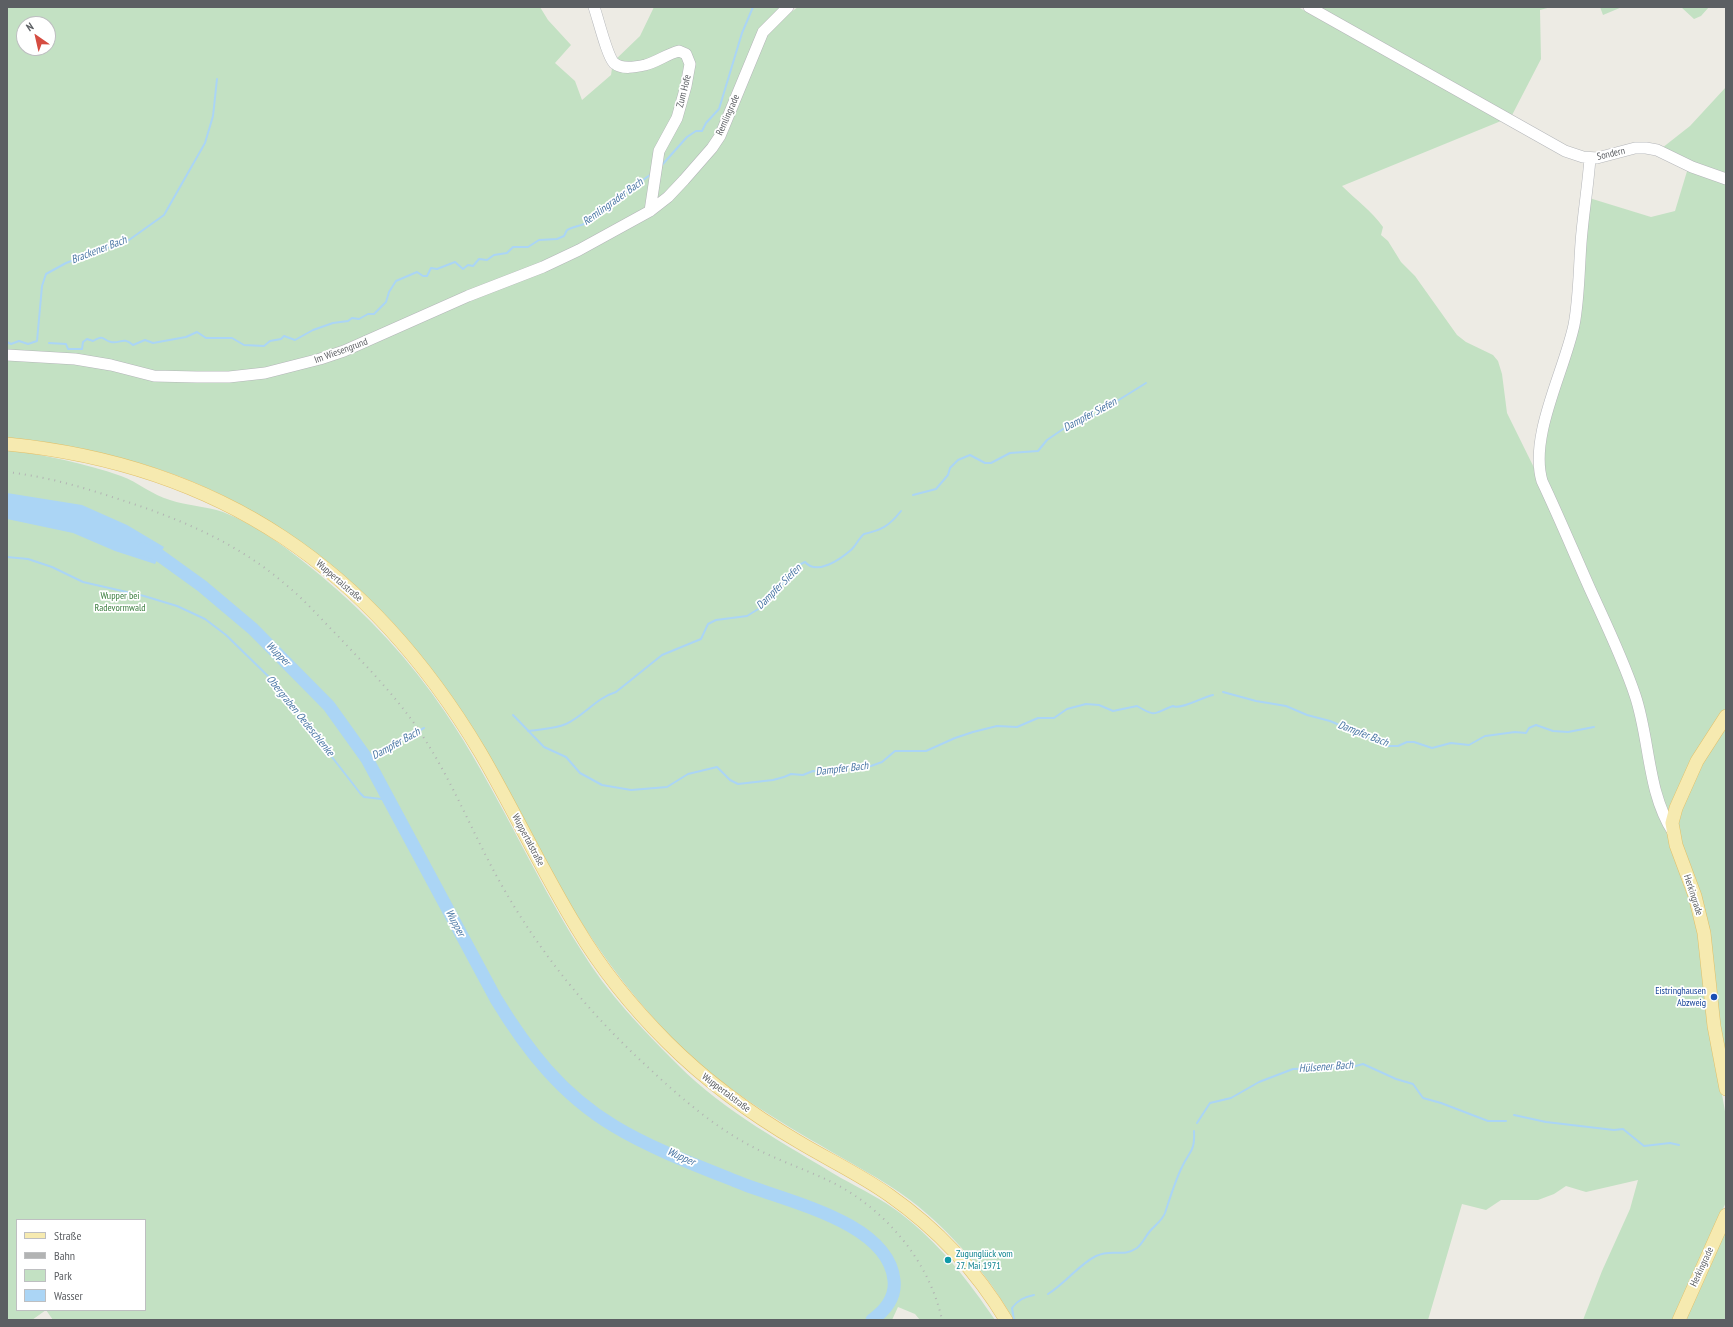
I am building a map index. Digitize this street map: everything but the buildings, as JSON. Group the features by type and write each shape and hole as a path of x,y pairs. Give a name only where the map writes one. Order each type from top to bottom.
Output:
{"main road":[{"name":"Wuppertalstraße","path":"7,444 49,449 97,458 163,476 189,486 231,506 269,528 317,561 345,584 389,627 442,692 480,753 578,931 614,981 648,1022 696,1070 760,1118 886,1193 920,1218 961,1259 987,1290 1006,1320"},
{"name":"Herkingrade","path":"1726,716 1710,739 1690,775 1676,808 1672,823 1673,832 1700,913 1704,933 1714,1026 1726,1089"},
{"name":"Herkingrade","path":"1679,1320 1726,1215"}],"street":[{"name":"Zum Hofe","path":"594,7 613,62 618,65 632,67 645,65 679,51 686,54 689,61 688,76 680,107 659,151 650,211"},
{"name":"Remlingrade","path":"650,211 668,197 712,148 730,115 760,38 770,24 788,7"},
{"name":"Sondern","path":"1310,7 1509,121 1565,151 1590,158 1608,157 1634,148 1646,148 1657,150 1692,167 1726,179"},
{"path":"1590,158 1574,324 1567,353 1543,426 1539,446 1539,471 1542,482 1612,636 1635,695 1642,720 1655,786 1666,822 1673,832"},
{"name":"Im Wiesengrund","path":"7,356 75,359 111,365 144,374 168,377 229,377 265,373 344,351 468,296 543,267 579,250 650,211"}],"green space":[{"path":"7,7 540,7 548,20 571,45 555,63 575,81 582,100 611,75 613,62 640,36 654,7 788,7 763,32 730,115 712,148 668,197 650,211 579,250 543,267 468,296 344,351 265,373 229,377 175,377 229,378 266,374 320,362 345,353 469,298 550,267 650,212 668,198 714,149 732,115 758,46 767,30 798,7 1298,7 1501,121 1342,186 1379,221 1383,227 1381,235 1388,241 1401,262 1415,276 1457,335 1466,342 1493,355 1498,361 1502,374 1507,413 1547,494 1613,640 1582,566 1543,481 1539,459 1545,426 1568,353 1575,324 1586,197 1651,217 1675,211 1688,168 1726,184 1726,712 1696,759 1697,763 1726,718 1726,1072 1717,1019 1709,1020 1726,1117 1726,1202 1674,1320 1583,1320 1602,1271 1630,1209 1638,1180 1586,1192 1566,1186 1554,1194 1538,1200 1501,1200 1486,1210 1462,1204 1428,1320 1014,1320 992,1286 968,1255 925,1212 910,1200 866,1171 831,1152 740,1095 703,1067 669,1035 624,983 585,928 554,876 492,764 467,722 440,682 394,624 371,600 345,577 317,554 258,515 196,483 145,465 106,455 7,440 7,357 76,361 144,376 166,377 144,374 111,365 75,359 7,355"},
{"path":"1309,7 1551,7 1540,10 1541,59 1509,121"},
{"path":"1600,7 1622,7 1603,15"},
{"path":"1681,7 1709,7 1701,16 1694,19"},
{"path":"1726,87 1726,179 1662,148 1690,126"},
{"name":"Wupper bei Radevormwald","path":"7,450 36,454 79,463 107,471 121,476 163,498 223,512 249,524 286,548 338,590 403,656 432,693 481,770 546,891 581,950 602,981 639,1025 678,1065 715,1098 799,1153 871,1194 900,1213 940,1249 963,1276 995,1320 920,1320 915,1314 898,1307 892,1320 53,1320 47,1311 146,1311 146,1219 16,1219 16,1311 45,1311 32,1320 7,1320"},
{"path":"1726,1223 1726,1320 1683,1320"}],"water":[{"path":"7,493 82,505 127,525 164,547 155,564 115,551 73,533 7,519"}],"waterway":[{"name":"Remlingrader Bach","path":"662,165 687,137 696,131 702,131 706,123 719,109 742,33 753,7"},
{"name":"Brackener Bach","path":"7,342 11,344 19,341 28,344 37,341 42,286 46,274 66,263 129,240 164,215 205,143 213,116 217,79"},
{"name":"Remlingrader Bach","path":"49,343 66,344 68,349 82,349 83,342 87,339 93,341 103,338 111,342 127,341 133,345 145,340 153,343 186,337 197,332 206,338 232,338 244,345 264,346 270,341 281,339 284,336 295,340 313,330 333,323 348,321 352,318 359,319 368,314 374,314 386,302 389,292 396,281 417,272 423,276 427,276 431,268 437,269 455,262 463,269 468,265 473,266 479,259 487,260 494,255 507,253 513,247 528,247 539,240 557,239 564,236 567,230 588,222 595,217 597,213 604,211 611,202 617,200 650,175"},
{"name":"Dampfer Siefen","path":"913,495 936,489 948,475 950,468 958,460 970,455 985,463 991,463 1010,453 1038,451 1047,440 1069,425 1082,422 1146,383"},
{"name":"Dampfer Siefen","path":"528,731 557,727 572,721 602,698 616,692 662,655 701,639 708,624 716,620 747,616 760,608 770,594 792,576 795,567 805,562 810,566 822,567 835,561 852,549 864,534 885,527 901,511"},
{"name":"Wupper","path":"143,549 159,555 202,586 253,629 329,706 367,759 496,999 520,1036 562,1086 595,1114 628,1134 707,1170 831,1216 854,1228 873,1242 887,1260 894,1280 894,1286 889,1303 882,1312 872,1320"},
{"name":"Obergraben Oedeschlenke","path":"7,557 28,559 52,567 83,582 144,596 177,606 205,619 226,635 272,680 364,797 390,800"},
{"name":"Dampfer Bach","path":"1223,692 1256,701 1286,706 1307,715 1330,721 1389,746 1398,746 1407,742 1414,742 1432,748 1451,743 1469,745 1485,736 1515,732 1526,733 1529,728 1536,725 1553,731 1568,732 1594,727"},
{"name":"Dampfer Bach","path":"513,715 544,747 566,757 580,773 602,785 631,790 667,787 688,774 717,767 730,780 738,784 773,780 791,774 803,775 813,771 822,772 844,766 871,766 882,762 895,751 926,751 973,732 997,726 1017,727 1038,718 1054,718 1067,709 1086,704 1099,705 1113,711 1137,706 1148,712 1155,713 1173,706 1177,707 1187,705 1213,695"},
{"name":"Dampfer Bach","path":"367,759 424,728"},
{"name":"Hülsener Bach","path":"1197,1123 1210,1103 1231,1098 1259,1082 1293,1069 1352,1067 1363,1064 1396,1079 1413,1084 1423,1098 1441,1103 1488,1121 1506,1121"},
{"name":"Hülsener Bach","path":"1514,1115 1546,1122 1614,1130 1623,1129 1644,1146 1670,1143 1679,1145"},
{"name":"Hülsener Bach","path":"1048,1294 1061,1285 1083,1264 1096,1256 1107,1253 1132,1251 1139,1246 1164,1216 1177,1178 1193,1147 1194,1131"},
{"name":"Hülsener Bach","path":"1014,1320 1012,1308 1022,1299 1034,1295"},
{"name":"Hülsener Bach","path":"892,1297 897,1298"}],"railway":[{"path":"7,472 46,478 84,488 179,521 202,531 245,554 265,568 299,596 371,671 413,721 442,769 510,900 559,972 597,1016 637,1057 705,1117 735,1137 762,1152 841,1187 859,1198 876,1212 905,1243 918,1261 936,1299 942,1320"}],"place":[{"name":"Eistringhausen Abzweig","path":"1714,997"},
{"name":"Zugunglück vom 27. Mai 1971","path":"948,1260"}]}
